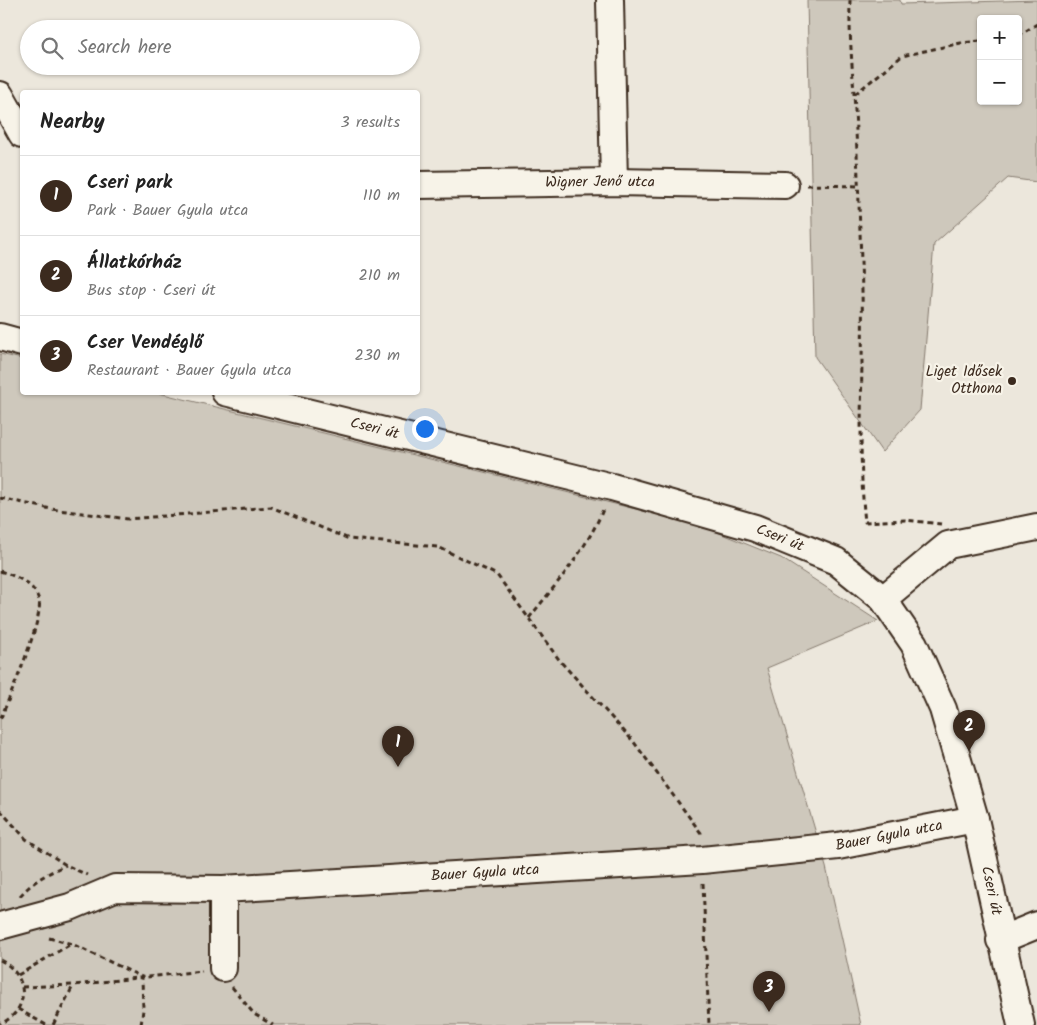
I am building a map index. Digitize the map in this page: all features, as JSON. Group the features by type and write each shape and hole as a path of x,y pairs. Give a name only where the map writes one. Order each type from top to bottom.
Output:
{"street":[{"path":"610,0 614,182"},
{"path":"0,95 20,130"},
{"name":"Wigner Jenő utca","path":"420,185 614,182 785,185"},
{"path":"0,337 20,342"},
{"name":"Cseri út","path":"237,395 612,488 755,528 836,561 883,599 914,644 943,709 975,820 1000,940 1021,1025"},
{"path":"883,599 948,545 1037,527"},
{"name":"Bauer Gyula utca","path":"0,926 70,907 115,888 224,889 702,860 838,846 975,820"},
{"path":"222,968 224,889"},
{"path":"1000,940 1037,925"}],"path":[{"path":"850,0 849,37 859,186 863,330 861,482 866,522 905,520 941,522 948,545"},
{"path":"1022,33 1037,24"},
{"path":"854,94 902,56 977,41"},
{"path":"785,185 859,186"},
{"path":"530,618 570,568 600,517 612,488"},
{"path":"0,498 51,509 128,520 271,507 349,539 438,547 497,575 560,661 633,741 701,833 710,1025"},
{"path":"0,571 25,581 39,600 39,612 33,634 0,720"},
{"path":"0,810 26,840 66,865 115,888"},
{"path":"47,937 72,944 142,977"},
{"path":"18,975 72,944"},
{"path":"0,960 10,966 18,975 22,987 22,998 18,1009 11,1018 0,1024"},
{"path":"22,987 73,986 222,968 233,990 254,1014 272,1025"},
{"path":"141,1025 143,1010 142,977"},
{"path":"53,1025 73,986"},
{"path":"18,1009 46,1025"}],"shaded area":[{"path":"807,0 900,0 901,4 1037,0 1037,182 1008,178 934,244 920,410 882,452 815,357"},
{"path":"0,354 20,359 20,395 167,395 697,524 781,558 878,621 767,668 826,867 861,1025 0,1025"}],"place":[{"name":"Liget Idősek Otthona","path":"1012,381"},
{"name":"Állatkórház","path":"969,751"},
{"name":"Cseri park","path":"398,767"},
{"name":"Cser Vendéglő","path":"769,1012"}]}
